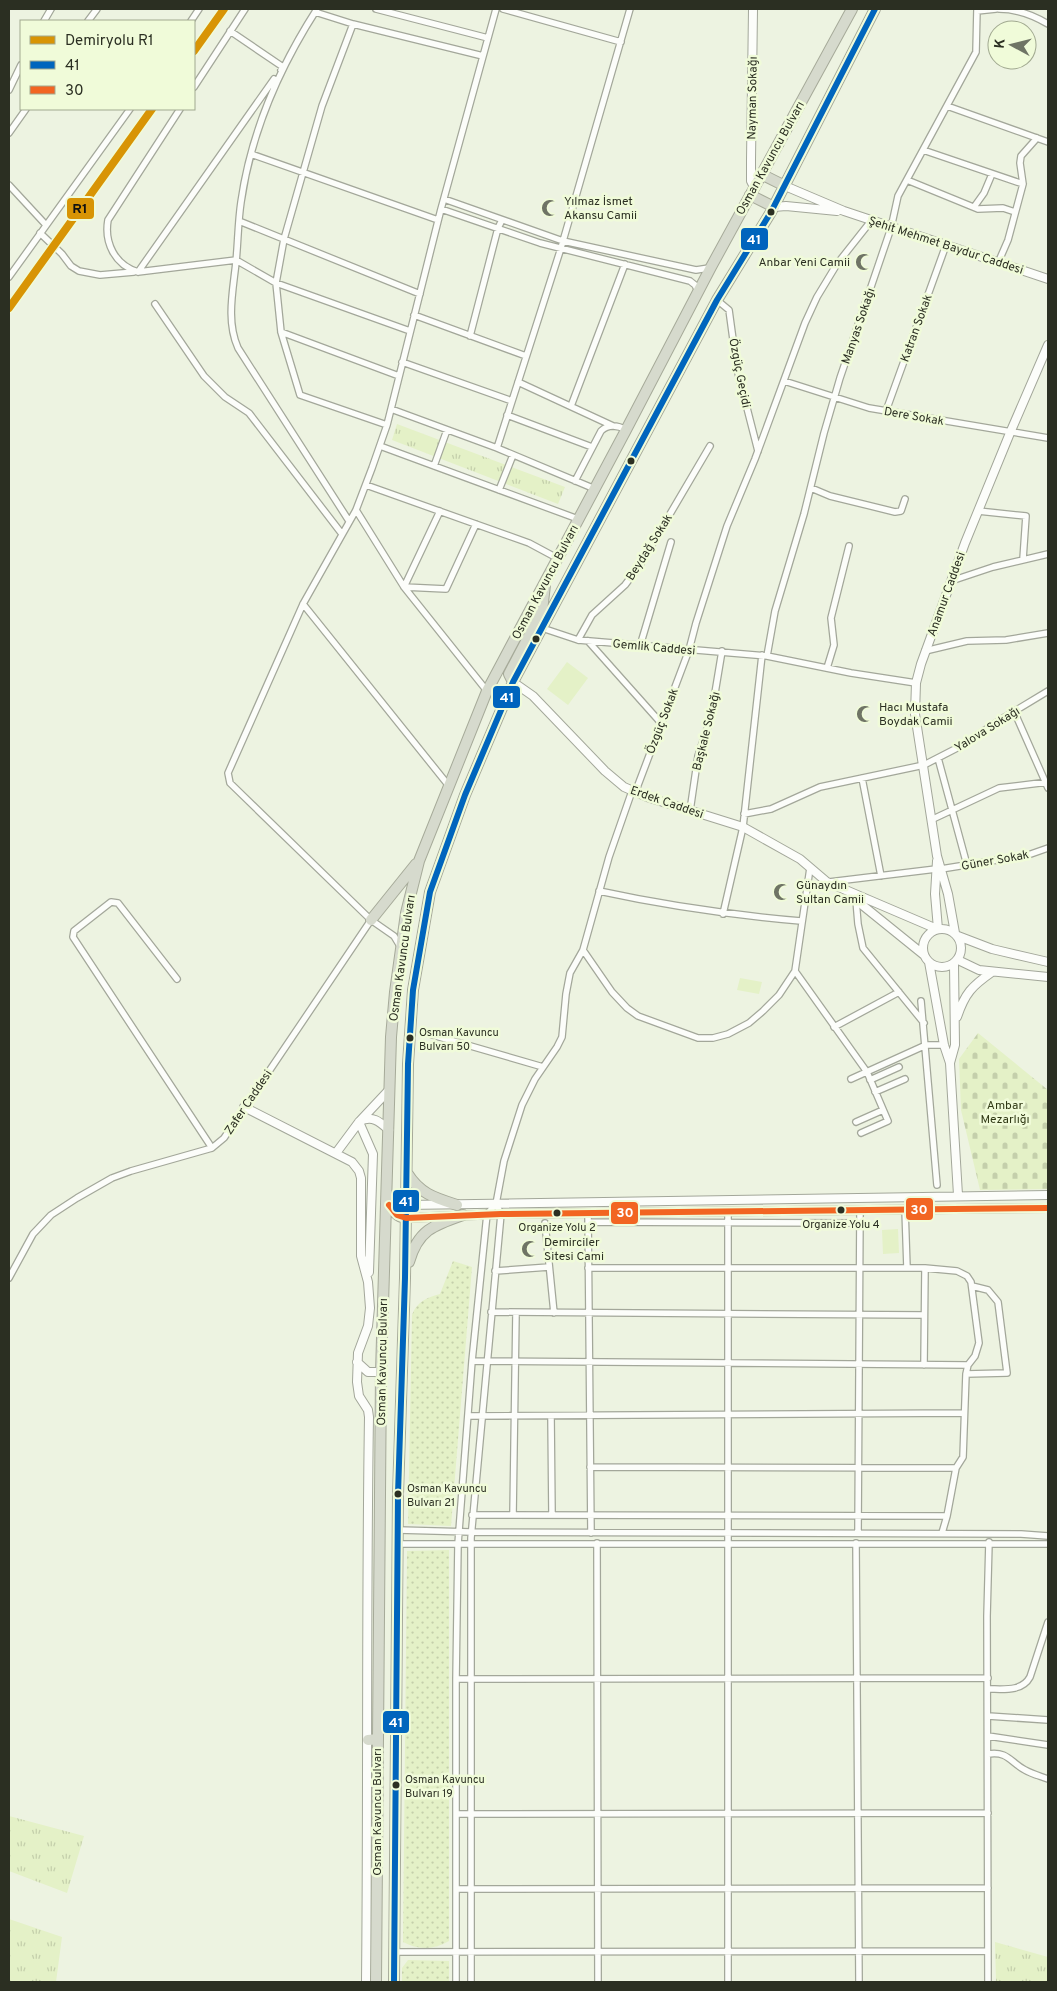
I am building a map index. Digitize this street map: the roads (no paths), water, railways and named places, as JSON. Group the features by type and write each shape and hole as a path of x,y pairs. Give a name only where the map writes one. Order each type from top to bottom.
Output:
{"highway":[{"name":"Osman Kavuncu Bulvarı","path":"376,1982 373,1739 385,1228 388,1212 386,1197 389,1090 392,1019 406,913 418,861 487,691 711,267 852,9"},
{"name":"Osman Kavuncu Bulvarı","path":"394,1982 398,1530 405,1278 408,1064 413,990 430,892 465,795 513,682 717,300 774,208 875,9"},
{"path":"761,174 785,186"},
{"path":"752,191 774,208"},
{"path":"513,682 509,674 542,611 546,579"},
{"path":"371,920 418,861"},
{"path":"406,1172 419,1189 434,1197 457,1205"},
{"path":"388,1212 399,1205 406,1205"},
{"path":"388,1212 397,1215 406,1222"},
{"path":"405,1278 414,1247 420,1237 435,1225 463,1215"},
{"path":"385,1228 389,1221 396,1218 406,1222"}],"street":[{"path":"45,20 51,9"},
{"path":"89,20 97,9"},
{"path":"192,20 199,9"},
{"path":"195,85 245,9"},
{"path":"376,9 488,38"},
{"path":"401,948 394,936 371,920 230,783 230,766 303,604 356,510 380,446 387,425 438,220 496,9"},
{"path":"503,9 622,42"},
{"path":"497,448 561,248 630,9"},
{"name":"Nayman Sokağı","path":"752,191 750,160 753,9"},
{"path":"977,10 998,9 1032,15 1048,24"},
{"path":"138,271 283,67 316,10 352,24 483,56"},
{"name":"Manyas Sokağı","path":"723,914 743,827 765,656 775,611 811,488 824,433 840,378 891,228 898,196 976,52 977,10"},
{"path":"352,24 322,106 284,239 276,283 281,332 300,395 387,425"},
{"path":"230,31 283,67"},
{"path":"9,90 20,67"},
{"path":"283,67 267,104 251,154 239,221 231,317 236,342 349,521"},
{"path":"947,106 1048,142"},
{"path":"9,133 25,110"},
{"path":"9,277 129,110"},
{"path":"138,271 123,265 112,252 108,236 108,220 179,110"},
{"path":"998,262 1008,240 1023,184 1020,160 1023,153 1037,138"},
{"path":"923,150 1023,184"},
{"path":"251,154 438,220"},
{"path":"974,207 984,192 992,174"},
{"path":"907,180 974,207 983,209 1003,208 1015,212"},
{"name":"Şehit Mehmet Baydur Caddesi","path":"785,186 871,221 1048,279"},
{"path":"10,189 46,225"},
{"path":"444,199 563,241 696,270 711,267"},
{"name":"Şehit Mehmet Baydur Caddesi","path":"774,208 786,206 844,211"},
{"path":"441,209 561,248 690,281 695,285 698,292"},
{"path":"470,336 498,228 502,220"},
{"path":"239,221 420,294"},
{"name":"Özgüç Sokak","path":"496,1204 499,1183 522,1106 562,1036 570,973 583,950 599,891 633,792 689,650 696,622 727,526 758,451 802,330 817,298 842,257 871,221"},
{"path":"40,234 62,254 71,266 83,273 100,275 236,260 276,283 410,331"},
{"name":"Katran Sokak","path":"886,411 946,245"},
{"path":"571,406 625,264"},
{"name":"Özgüç Geçidi","path":"717,300 729,310 737,369 758,451"},
{"path":"156,304 204,376 225,397 249,413 342,534"},
{"path":"414,315 526,356"},
{"path":"281,332 399,376"},
{"name":"Anamur Caddesi","path":"939,869 916,714 916,683 925,651 978,511 1048,345"},
{"path":"402,362 512,401"},
{"name":"Dere Sokak","path":"784,381 869,408 1048,438"},
{"path":"518,382 613,426 626,430"},
{"path":"390,409 497,448 595,489"},
{"path":"508,415 592,447"},
{"path":"574,481 600,431 606,427 613,426"},
{"path":"434,466 447,430"},
{"path":"380,446 578,519"},
{"name":"Beydağ Sokak","path":"578,640 592,615 624,585 640,565 710,446"},
{"path":"499,490 513,455"},
{"path":"366,485 529,543 556,558"},
{"path":"811,488 830,496 895,512 901,511 906,499"},
{"path":"356,510 404,587 487,691"},
{"path":"404,587 440,511"},
{"path":"978,511 1026,516 1023,559"},
{"path":"404,587 446,589 476,524"},
{"path":"640,646 671,542"},
{"path":"827,668 835,641 831,628 831,618 849,546"},
{"path":"951,581 1023,559 1048,554"},
{"path":"303,604 448,786"},
{"name":"Gemlik Caddesi","path":"542,628 578,640 765,656 916,683"},
{"path":"925,651 967,641 1006,640 1048,633"},
{"path":"588,641 661,723"},
{"name":"Başkale Sokağı","path":"690,811 698,756 711,717 722,651"},
{"name":"Erdek Caddesi","path":"513,682 533,696 611,777 633,792 743,827 800,860 827,882 938,929"},
{"name":"Yalova Sokağı","path":"744,814 771,809 820,787 924,766 959,747 1048,691"},
{"path":"932,819 999,788 1047,784 1014,711"},
{"path":"938,758 967,865"},
{"path":"862,778 881,876"},
{"name":"Güner Sokak","path":"827,882 967,865 1028,855 1048,848"},
{"path":"583,950 605,983 632,1012 644,1019 698,1038 721,1037 749,1023 779,995 794,970 810,868"},
{"path":"938,929 936,905 939,869"},
{"path":"939,869 962,950 956,962 955,1045 950,1063"},
{"name":"Erdek Caddesi","path":"844,890 927,959"},
{"path":"599,891 660,904 723,914 801,921"},
{"path":"856,900 858,924 864,948 924,1023"},
{"path":"9,1278 33,1234 51,1214 112,1178 212,1148 74,937 74,931 111,902 116,902 177,979"},
{"name":"Zafer Caddesi","path":"212,1148 224,1138 371,920"},
{"path":"958,1195 950,1063 944,1044 923,947 925,938 931,932 938,929 947,929 992,949 1048,962"},
{"path":"927,959 941,967 956,962 992,972 1048,977"},
{"path":"794,970 866,1072 888,1120 861,1133"},
{"path":"955,1024 964,998 971,988 992,972"},
{"path":"834,1027 899,992"},
{"path":"921,1001 937,1185"},
{"path":"429,1034 543,1067"},
{"path":"851,1079 926,1046 944,1044"},
{"path":"870,1080 899,1066"},
{"path":"875,1092 905,1079"},
{"path":"336,1153 359,1122 389,1090"},
{"path":"244,1107 352,1162 360,1174 362,1256 368,1282"},
{"path":"856,1122 883,1110"},
{"path":"359,1122 372,1118 389,1130"},
{"path":"359,1122 372,1154 373,1162 368,1282 369,1317 357,1362 359,1396 368,1410 369,1417 367,1635 373,1739 366,1982"},
{"path":"406,1205 1048,1195"},
{"path":"471,1982 471,1532 500,1214 496,1204"},
{"path":"456,1982 458,1532 472,1361 487,1214 496,1204"},
{"path":"406,1222 487,1214 1048,1208"},
{"path":"905,1209 907,1268"},
{"path":"858,1533 860,1210"},
{"path":"728,1211 728,1982"},
{"path":"588,1213 591,1533"},
{"path":"588,1222 860,1223"},
{"path":"545,1223 554,1313"},
{"path":"495,1271 549,1267"},
{"path":"588,1268 925,1268 961,1272 967,1276 972,1286 979,1344 975,1356 968,1365 966,1374 964,1457 956,1468 942,1533"},
{"path":"924,1365 925,1268"},
{"path":"966,1374 1007,1373 998,1302 988,1290 972,1286"},
{"path":"491,1312 924,1316"},
{"path":"513,1515 516,1313"},
{"path":"472,1361 968,1365"},
{"path":"357,1362 368,1372 381,1372"},
{"path":"357,1382 368,1372"},
{"path":"468,1416 964,1413"},
{"path":"551,1416 552,1515"},
{"path":"590,1468 956,1468"},
{"path":"472,1515 947,1516"},
{"path":"398,1530 591,1533 990,1533 1048,1536"},
{"path":"988,1982 990,1533"},
{"path":"597,1543 598,1982"},
{"path":"856,1543 859,1982"},
{"path":"398,1544 1048,1544"},
{"path":"988,1689 1016,1688 1027,1682 1048,1622"},
{"path":"456,1679 988,1678"},
{"path":"988,1716 1048,1720"},
{"path":"988,1736 1048,1745"},
{"path":"988,1754 1003,1755 1011,1758 1024,1770 1048,1779"},
{"path":"456,1814 988,1813"},
{"path":"456,1890 988,1888"},
{"path":"394,1952 988,1951"}],"rail line":[{"name":"R1","path":"195,50 224,9"},
{"name":"R1","path":"9,308 151,110"}],"place":[{"name":"Yılmaz İsmet Akansu Camii","path":"550,208"},
{"name":"Anbar Yeni Camii","path":"864,262"},
{"name":"Hacı Mustafa Boydak Camii","path":"865,714"},
{"name":"Günaydın Sultan Camii","path":"782,892"},
{"name":"Osman Kavuncu Bulvarı 50","path":"410,1038"},
{"name":"Organize Yolu 4","path":"841,1210"},
{"name":"Organize Yolu 2","path":"557,1213"},
{"name":"Demirciler Sitesi Cami","path":"530,1249"},
{"name":"Osman Kavuncu Bulvarı 21","path":"398,1494"},
{"name":"Osman Kavuncu Bulvarı 19","path":"396,1785"}],"park label":[{"name":"Ambar Mezarlığı","path":"1005,1112"}]}
